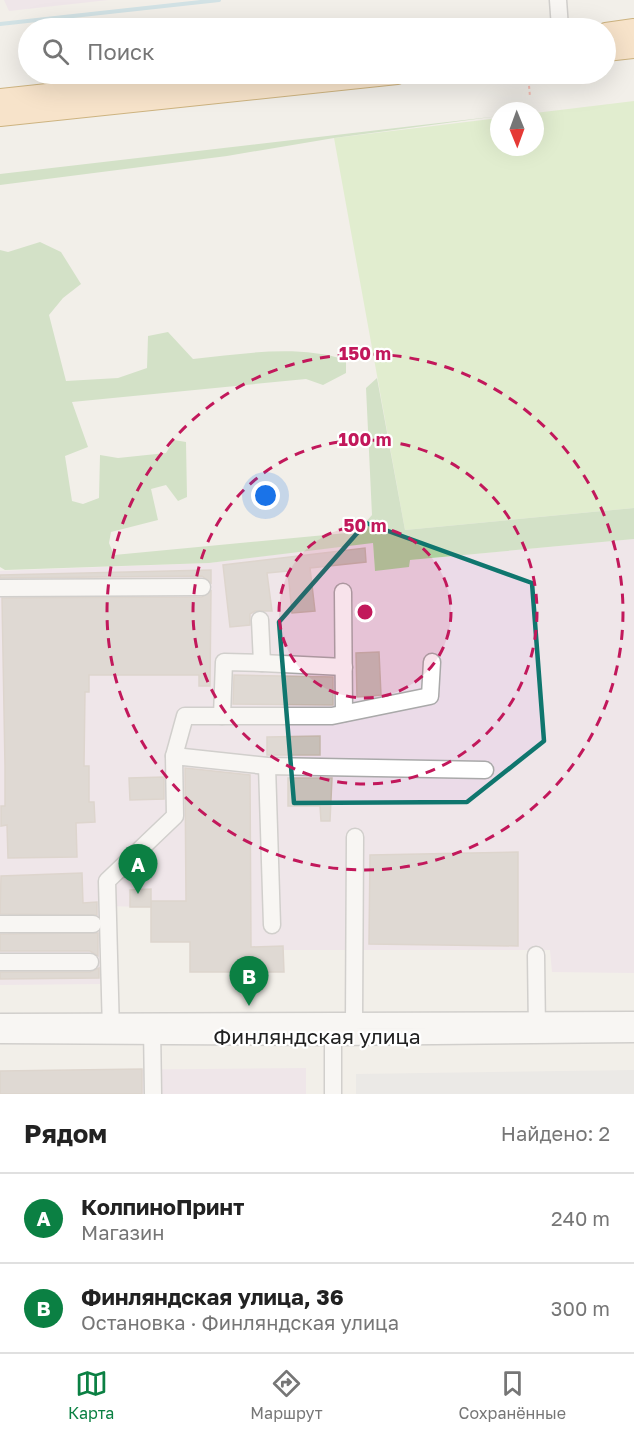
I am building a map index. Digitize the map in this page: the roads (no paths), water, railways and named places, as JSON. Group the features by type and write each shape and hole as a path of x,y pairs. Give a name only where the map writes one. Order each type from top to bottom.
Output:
{"main road":[{"path":"616,32 634,29"},
{"path":"616,50 634,48"},
{"path":"0,99 139,84"},
{"path":"0,116 302,84"}],"street":[{"path":"558,0 559,18"},
{"path":"0,588 202,587"},
{"path":"343,592 344,713"},
{"path":"260,620 262,663"},
{"path":"222,716 224,662 344,667"},
{"path":"111,1029 107,881 175,816 174,756 185,716 332,716 430,696 432,662"},
{"path":"174,756 267,766 485,770"},
{"path":"267,766 272,925"},
{"path":"354,1021 356,837"},
{"path":"0,924 93,924"},
{"path":"536,955 537,1028"},
{"path":"0,962 90,962"},
{"name":"Финляндская улица","path":"152,1029 333,1037 537,1028 634,1020"},
{"name":"Финляндская улица","path":"0,1035 354,1021 634,1034"},
{"name":"Финляндская улица","path":"0,1022 111,1029"},
{"path":"152,1029 153,1094"},
{"path":"333,1037 333,1094"}],"waterway":[{"path":"55,18 219,0"},
{"path":"0,24 18,22"}],"place":[{"name":"КолпиноПринт","path":"138,894"},
{"name":"Финляндская улица, 36","path":"249,1006"}]}
